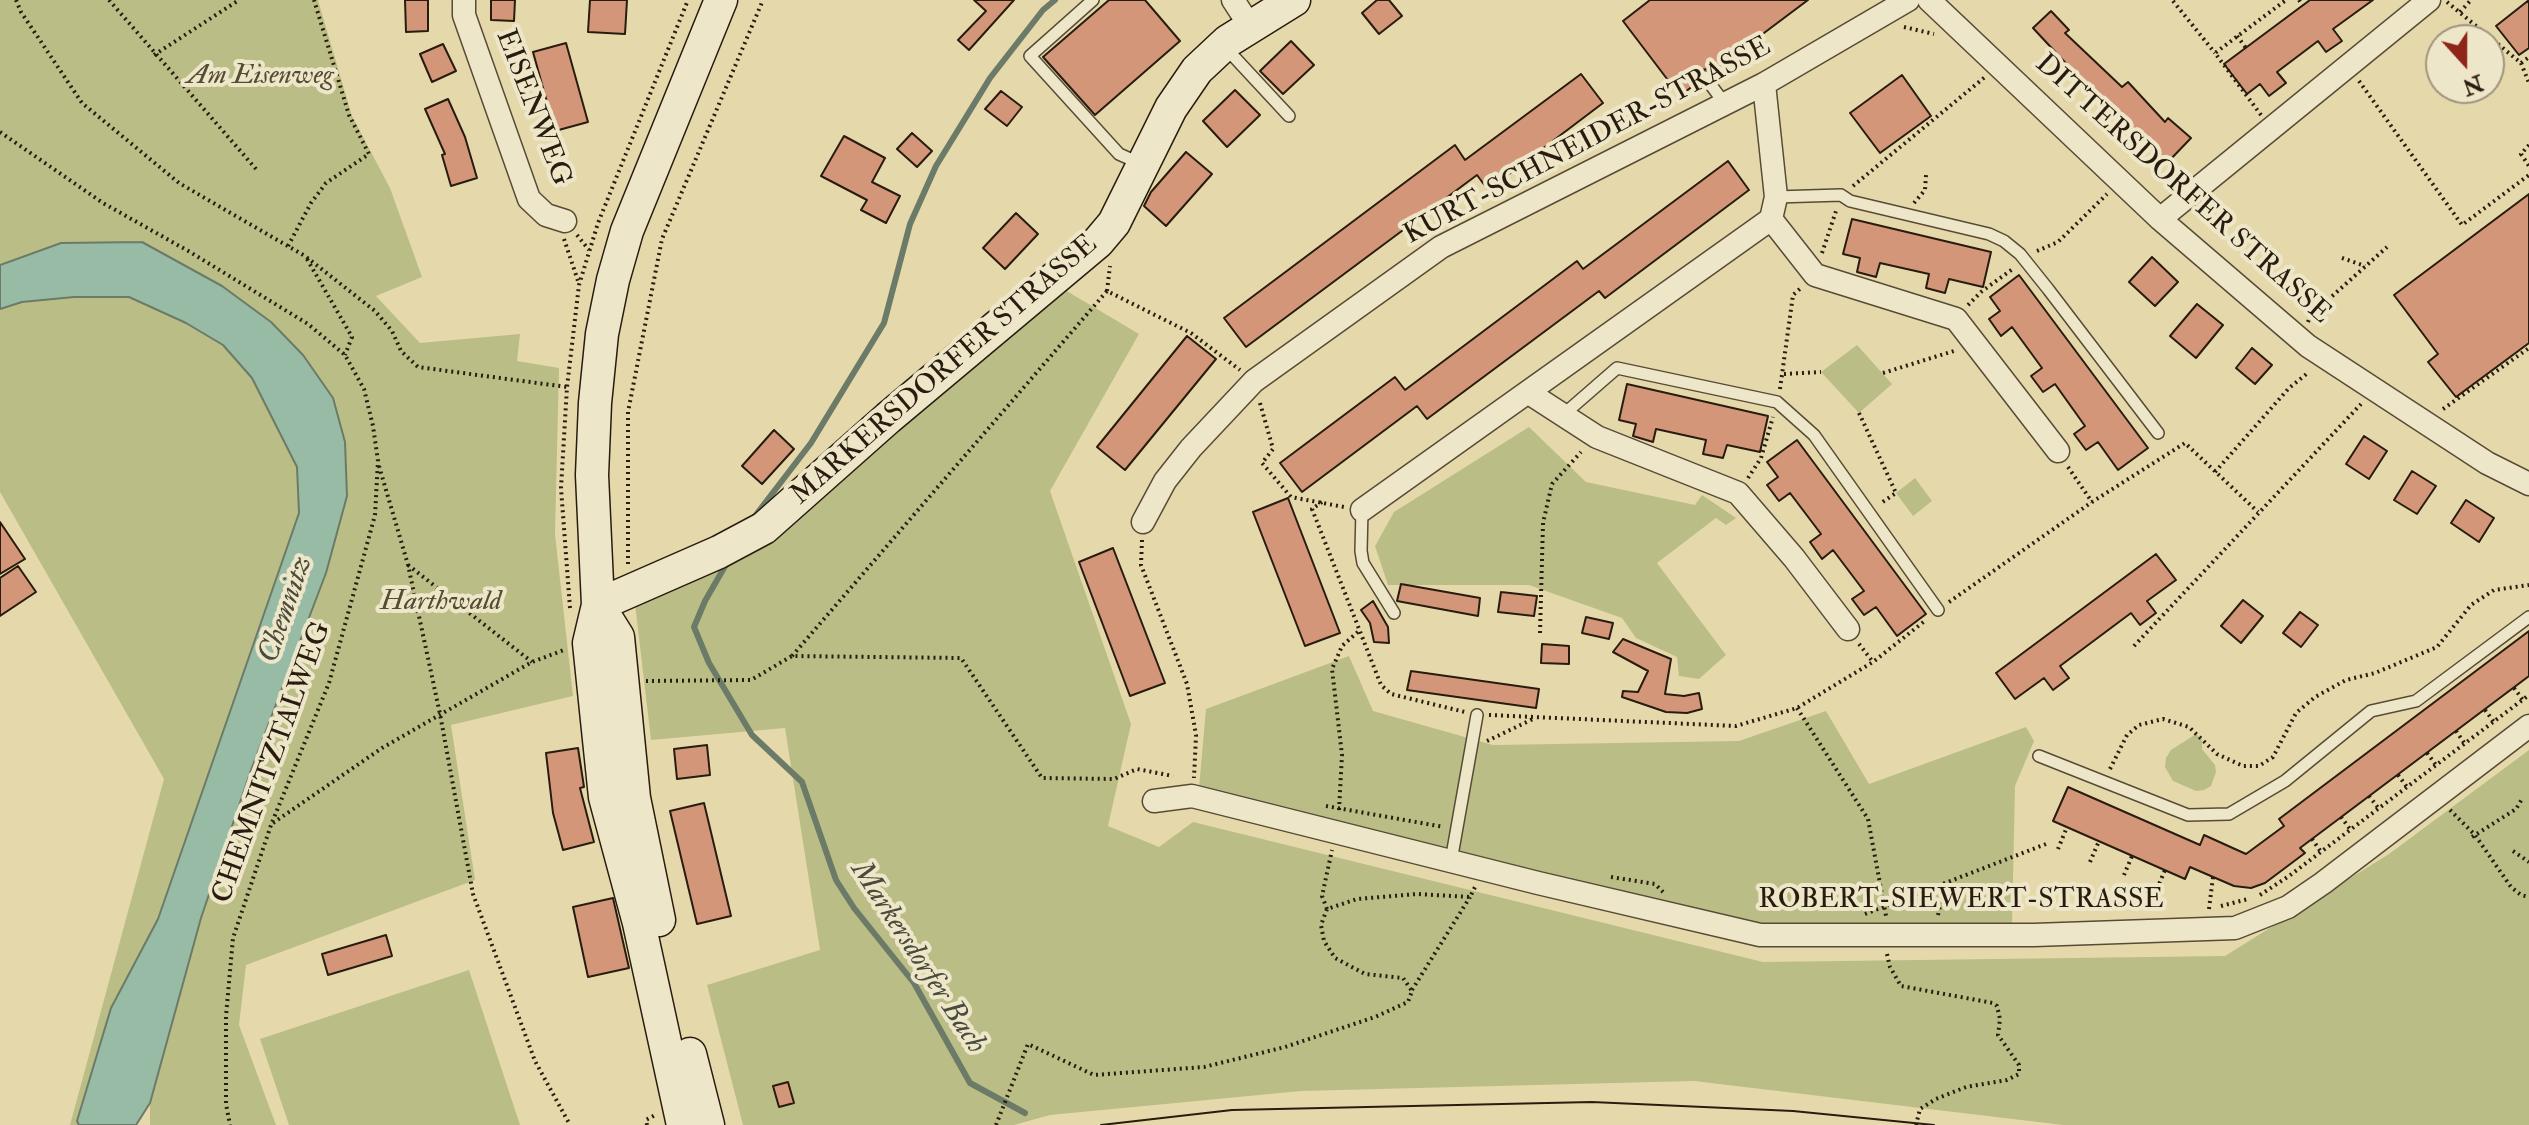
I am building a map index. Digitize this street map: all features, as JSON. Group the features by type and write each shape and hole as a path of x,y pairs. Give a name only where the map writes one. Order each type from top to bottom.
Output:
{"main road":[{"path":"683,1125 639,923 605,797 589,643 598,605 592,475 602,334 613,280 627,231 721,0"},
{"name":"MARKERSDORFER STRASSE","path":"598,605 719,552 764,528 888,418 1098,242 1114,223 1171,108 1197,70 1223,45 1242,13 1294,0"},
{"path":"598,605 618,637 634,798 675,993 708,1125"}],"street":[{"name":"EISENWEG","path":"464,0 464,15 529,199 546,215 565,221"},
{"name":"KURT-SCHNEIDER-STRASSE","path":"1143,522 1165,481 1191,448 1254,381 1441,247 1764,84 1908,0"},
{"name":"DITTERSDORFER STRASSE","path":"1929,0 2160,219 2308,346 2487,463 2529,484"},
{"path":"2160,219 2429,0"},
{"path":"1764,84 1773,208 1815,275 1956,319 2058,451"},
{"path":"1362,510 1529,393 1773,208"},
{"path":"1529,393 1597,437 1738,493 1794,558 1848,629"},
{"name":"ROBERT-SIEWERT-STRASSE","path":"1154,801 1192,796 1337,820 1451,861 1760,935 2235,928 2288,907 2323,883 2529,726"}],"lane":[{"path":"1093,0 1030,56 1119,154 1144,165"},
{"path":"1223,45 1289,116"},
{"path":"1705,77 1725,104"},
{"path":"1773,208 1841,195 1850,201 1989,234 2013,247 2158,433"},
{"path":"1563,415 1617,368 1777,402 1814,435 1938,610"},
{"path":"1362,510 1363,563 1394,613"},
{"path":"2039,756 2188,815 2229,814 2285,781 2371,711 2416,701 2529,617"},
{"path":"1451,861 1477,715"}],"path":[{"path":"16,0 82,103 179,183 305,256 375,311 392,331 401,351 418,367 567,387"},
{"path":"118,0 110,2 256,169"},
{"path":"154,55 239,0"},
{"path":"288,246 311,203 326,183 369,154 349,115 314,0"},
{"path":"628,590 628,412 662,239 763,0"},
{"path":"2215,53 2286,0"},
{"path":"2299,0 2303,6"},
{"path":"2445,0 2521,63 2529,83"},
{"path":"2460,12 2471,0"},
{"path":"2173,1 2270,128"},
{"path":"2237,36 2246,48"},
{"path":"2521,63 2529,57"},
{"path":"1738,493 1761,458 1777,402 1784,374 1793,295 1815,275 1841,195 1999,65"},
{"path":"2348,65 2462,225 2529,175"},
{"name":"CHEMNITZTALWEG","path":"0,132 103,203 308,324 345,355 364,389 378,461 375,515 329,683 271,825 233,938 226,1016 226,1104 230,1125"},
{"path":"2529,145 2521,154 2529,166"},
{"path":"1905,215 1925,190 1926,175"},
{"path":"2058,242 2120,181"},
{"path":"565,221 564,241 579,285"},
{"path":"2310,316 2387,247"},
{"path":"305,256 352,337 345,355"},
{"path":"2342,258 2365,266"},
{"path":"624,682 751,680 792,656 1107,291 1110,262"},
{"path":"1107,291 1191,333 1254,381 1273,449 1262,463 1291,497 1362,510"},
{"path":"1883,373 1973,342"},
{"path":"2426,422 2529,348"},
{"path":"2215,472 2289,388 2316,365"},
{"path":"1784,374 1821,372"},
{"path":"2134,646 2372,390"},
{"path":"1859,413 1896,493 1869,511"},
{"path":"1540,633 1543,523 1552,484 1597,437"},
{"path":"2185,443 2258,512"},
{"path":"2058,451 2092,502"},
{"path":"378,461 408,565 440,714 473,894 535,1061 570,1125"},
{"path":"1322,502 1312,509 1381,685 1391,694 1477,715"},
{"path":"1143,522 1141,565 1187,684 1196,735 1193,781"},
{"path":"408,565 532,662"},
{"path":"2105,782 2114,756 2127,735 2139,725 2163,719 2189,727 2217,754 2243,766 2259,766 2273,757 2296,713 2315,697 2346,680 2375,673 2437,647 2471,605 2494,590 2529,585"},
{"path":"1360,630 1342,646 1332,669 1342,755 1337,820 1322,896 1327,909 1321,925 1324,941 1335,958 1365,974 1403,978 1412,991"},
{"path":"271,825 382,748 440,714 532,662 589,643"},
{"path":"792,656 961,658 1042,778 1114,779 1137,769 1202,783"},
{"path":"2514,688 2523,700"},
{"path":"2213,877 2208,909 2258,896 2289,876 2529,695"},
{"path":"1797,708 1868,819 1886,905 1884,931 1890,967 1901,986 1997,1006 2000,1012 1998,1035 2019,1065 2019,1074 2007,1080 1966,1087 1936,1099 1920,1109 1916,1125"},
{"path":"2485,710 2494,722"},
{"path":"2456,731 2465,744"},
{"path":"2427,753 2436,765"},
{"path":"2398,775 2407,787"},
{"path":"2369,796 2379,809"},
{"path":"2438,796 2511,887 2529,897"},
{"path":"2473,836 2516,809 2522,799"},
{"path":"1323,806 1337,820 1457,830"},
{"path":"2341,817 2350,829"},
{"path":"2058,849 2067,827"},
{"path":"2312,839 2321,852"},
{"path":"2090,862 2099,841"},
{"path":"1863,915 2046,844"},
{"path":"2513,851 2529,862"},
{"path":"2124,875 2132,856"},
{"path":"996,1125 1028,1044 1094,1075 1204,1067 1285,1047 1375,1017 1408,1002 1470,897 1483,869"},
{"path":"2284,869 2289,876"},
{"path":"2157,889 2165,870"},
{"path":"1611,877 1655,884 1664,894"},
{"path":"1935,926 1945,882"},
{"path":"1327,909 1357,899 1417,894 1470,897"}],"green space":[{"name":"Harthwald","path":"0,0 318,0 352,116 390,188 422,277 376,296 420,343 520,334 517,361 559,368 555,534 573,696 451,725 475,880 246,965 239,1025 276,1125 150,1125 150,1103 201,918 347,496 345,442 333,398 303,356 271,322 222,286 142,242 61,243 0,265"},
{"path":"1060,287 1139,334 1050,491 1131,724 1108,826 1159,847 1193,822 1763,962 2225,956 2389,854 2529,750 2529,1125 2063,1125 1694,1081 1301,1091 1050,1115 1014,1125 743,1125 707,985 820,950 785,728 651,740 635,604 772,537"},
{"path":"74,297 129,297 186,323 223,345 252,378 297,467 299,514 158,919 111,1008 77,1121 79,1125 70,1125 164,779 0,492 0,309 22,302"},
{"path":"1857,345 1892,384 1859,413 1821,372"},
{"path":"1529,427 1586,482 1695,505 1702,495 1736,518 1726,525 1716,518 1657,563 1726,655 1699,679 1679,676 1677,657 1636,638 1622,618 1529,585 1388,585 1375,546 1394,512"},
{"path":"1915,478 1932,501 1913,516 1896,493"},
{"path":"1349,656 1373,711 1493,745 1739,741 1826,711 1869,784 2026,727 2034,741 2015,786 2012,927 1755,926 1199,788 1206,709"},
{"path":"2196,734 2202,739 2202,749 2215,765 2216,772 2211,786 2196,791 2173,781 2165,767 2171,750"},
{"path":"469,970 520,1125 289,1125 260,1039"}],"water":[{"name":"Chemnitz","path":"142,242 222,286 271,322 303,355 333,398 345,442 347,496 326,573 251,770 201,918 150,1103 136,1125 79,1125 77,1121 111,1008 158,919 299,513 297,467 252,378 223,345 186,323 129,297 74,297 22,302 0,309 0,265 61,243"}],"building":[{"path":"405,0 428,0 428,31 406,32"},
{"path":"491,0 515,0 514,21 491,20"},
{"path":"590,0 627,0 625,34 588,32"},
{"path":"974,0 1014,0 969,50 958,40 986,11"},
{"path":"1109,0 1145,0 1180,41 1095,115 1043,57"},
{"path":"1377,0 1389,0 1402,16 1379,34 1362,13"},
{"path":"1650,0 1808,0 1712,72 1701,70 1697,74 1698,82 1680,96 1623,21"},
{"path":"2310,0 2373,0 2333,29 2342,41 2326,52 2318,41 2277,72 2286,83 2269,96 2260,84 2247,94 2224,64"},
{"path":"2529,0 2529,48 2519,55 2505,37 2505,24 2499,24"},
{"path":"2051,11 2069,30 2065,33 2122,87 2128,82 2165,122 2168,118 2191,138 2168,162 2128,126 2126,128 2033,28"},
{"path":"1291,41 1314,65 1283,94 1260,71"},
{"path":"566,43 588,122 555,131 533,52"},
{"path":"443,44 456,71 432,82 420,54"},
{"path":"1581,74 1603,103 1488,190 1477,175 1246,347 1224,318 1455,145 1465,160"},
{"path":"1902,75 1931,116 1880,153 1850,113"},
{"path":"1235,90 1260,115 1227,147 1203,121"},
{"path":"1001,91 1022,107 1007,126 985,109"},
{"path":"448,99 465,137 477,178 451,186 442,155 445,154 425,109"},
{"path":"912,133 932,151 917,167 897,149"},
{"path":"844,136 885,158 872,182 900,196 886,223 861,210 867,200 821,176"},
{"path":"1186,152 1212,174 1166,226 1144,206 1151,192"},
{"path":"1728,161 1749,190 1605,298 1599,291 1427,419 1417,406 1302,492 1280,463 1395,377 1405,390 1577,261 1583,269"},
{"path":"2529,194 2529,343 2456,397 2428,362 2438,354 2394,295"},
{"path":"1016,213 1038,234 1005,269 983,248"},
{"path":"1852,219 1991,252 1983,287 1949,279 1945,293 1926,288 1929,274 1880,263 1876,277 1857,272 1860,258 1843,254"},
{"path":"2152,257 2178,282 2155,306 2129,282"},
{"path":"2019,275 2148,448 2118,470 2098,442 2086,450 2074,434 2085,426 2055,384 2043,392 2031,376 2042,368 2012,327 2001,336 1989,319 2000,311 1990,297"},
{"path":"2197,304 2223,325 2196,358 2170,336"},
{"path":"1187,336 1216,359 1125,470 1097,447"},
{"path":"2252,348 2272,365 2255,384 2236,368"},
{"path":"1627,384 1768,416 1760,452 1727,445 1723,458 1703,454 1706,440 1656,429 1653,442 1633,436 1636,424 1619,420"},
{"path":"774,430 794,449 762,484 742,466"},
{"path":"2364,436 2387,451 2369,479 2346,464"},
{"path":"1797,440 1926,614 1897,636 1876,607 1864,615 1852,599 1864,591 1833,550 1822,559 1810,542 1821,534 1790,493 1779,501 1767,485 1778,477 1767,462"},
{"path":"2412,471 2436,486 2417,514 2394,500"},
{"path":"1288,498 1340,633 1305,646 1253,512"},
{"path":"2466,500 2494,518 2479,542 2451,523"},
{"path":"0,522 25,559 0,574"},
{"path":"1113,548 1165,683 1130,696 1079,562"},
{"path":"2156,554 2176,580 2147,601 2156,613 2140,625 2131,613 2060,666 2069,678 2053,690 2044,678 2015,699 1996,673"},
{"path":"18,566 36,592 0,616 0,578"},
{"path":"1401,584 1480,598 1478,616 1397,601"},
{"path":"1501,592 1537,596 1534,616 1498,612"},
{"path":"2243,600 2263,616 2241,643 2221,626"},
{"path":"1373,601 1388,627 1389,643 1374,642 1370,623 1361,610"},
{"path":"2300,612 2318,625 2301,647 2283,633"},
{"path":"1586,617 1613,623 1609,639 1582,633"},
{"path":"2529,631 2529,676 2300,848 2305,853 2265,883 2251,888 2234,886 2190,867 2185,879 2053,821 2068,787 2200,845 2204,835 2246,854 2284,826 2279,819"},
{"path":"1623,639 1671,659 1665,694 1684,696 1699,693 1702,709 1687,713 1666,712 1622,697 1623,691 1638,692 1648,671 1613,652"},
{"path":"1542,644 1569,646 1569,664 1541,663"},
{"path":"1411,671 1539,689 1536,708 1407,690"},
{"path":"707,745 710,775 677,779 674,749"},
{"path":"578,748 584,787 580,788 594,842 563,850 553,813 546,753"},
{"path":"704,803 731,916 697,924 670,811"},
{"path":"613,898 629,968 588,977 573,907"},
{"path":"386,935 392,956 328,975 322,954"},
{"path":"788,1082 794,1103 779,1107 773,1086"}],"waterway":[{"name":"Markersdorfer Bach","path":"752,520 811,443 884,323 910,224 936,166 990,78 1043,10 1055,0"},
{"name":"Markersdorfer Bach","path":"728,561 694,627 709,663 752,735 802,782 836,880 854,908 914,983 970,1083 1025,1113"}],"tram line":[{"path":"1101,1125 1232,1110 1592,1102 1793,1111 1934,1125"}],"park label":[{"name":"Am Eisenweg","path":"260,77"}]}
